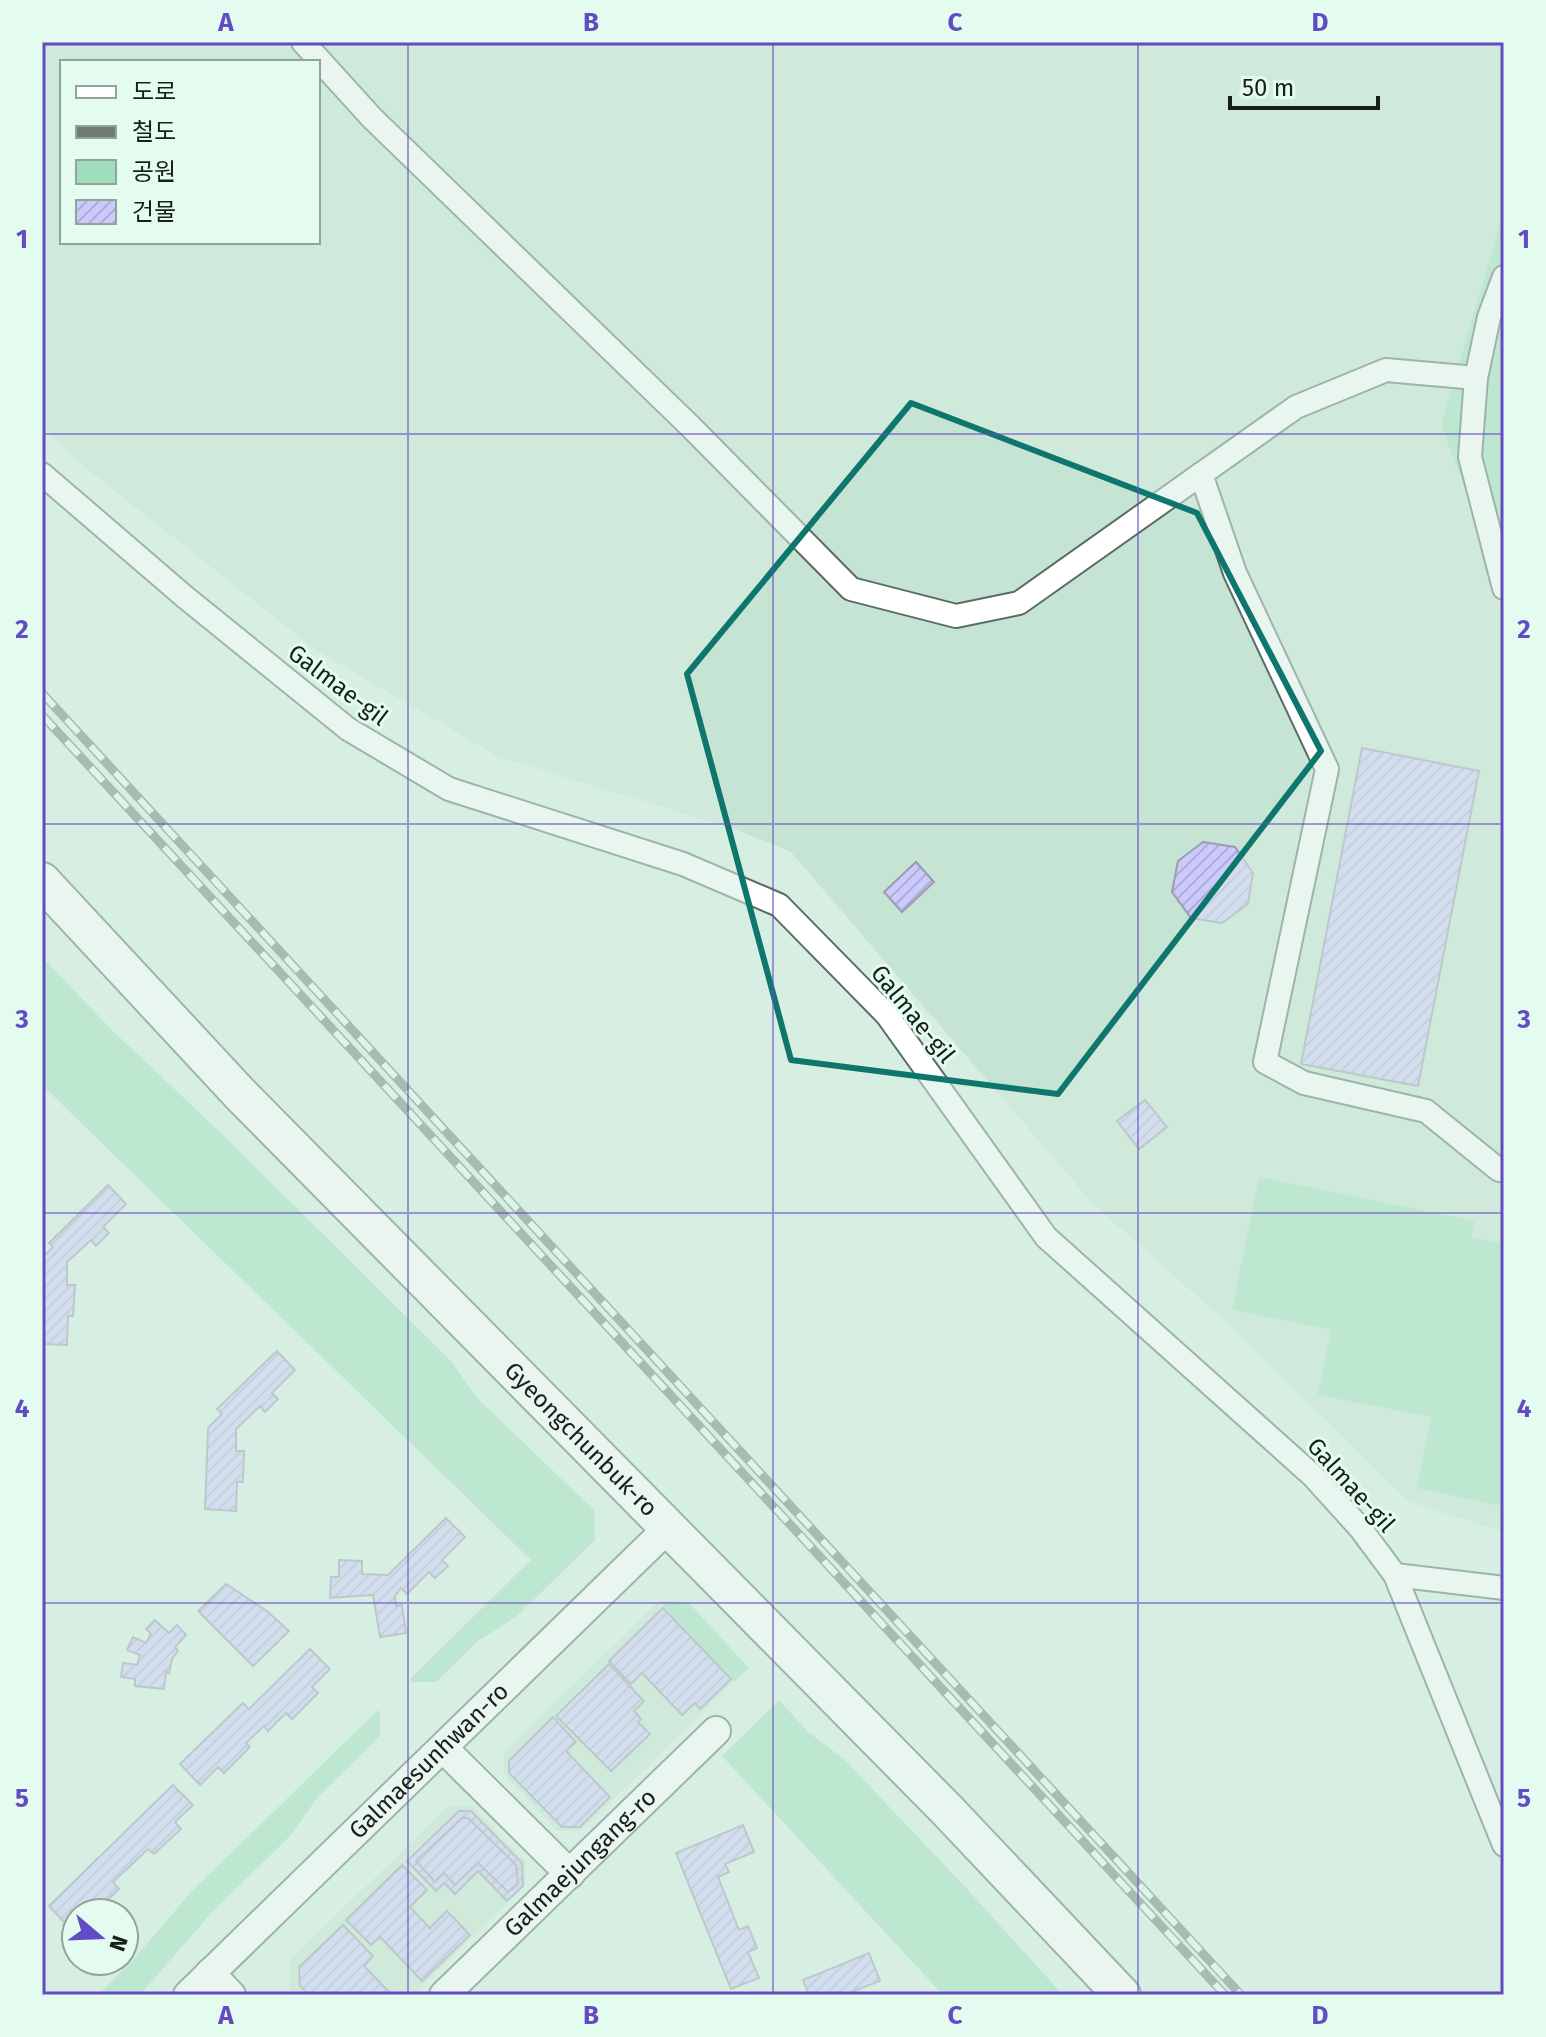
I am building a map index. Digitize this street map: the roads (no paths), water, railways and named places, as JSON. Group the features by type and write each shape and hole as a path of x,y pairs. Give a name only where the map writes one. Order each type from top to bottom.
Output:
{"main road":[{"name":"Gyeongchunbuk-ro","path":"42,881 240,1094 936,1799 1122,1995"}],"street":[{"path":"303,42 319,60"},
{"path":"320,61 372,118 691,427 851,589 956,616 1019,603 1296,407 1386,370 1476,378"},
{"path":"1504,277 1489,317 1476,378 1470,457 1504,588"},
{"name":"Galmae-gil","path":"42,474 185,597 348,729 449,789 683,864 779,905 887,1015 1046,1237 1313,1476 1360,1528 1395,1575 1504,1845"},
{"path":"1201,474 1235,573 1327,769 1265,1062 1304,1083 1426,1111 1499,1170"},
{"name":"Galmaesunhwan-ro","path":"188,1995 668,1528"},
{"path":"1395,1575 1504,1588"},
{"name":"Galmaejungang-ro","path":"444,1995 716,1731"},
{"path":"443,1748 570,1874"},
{"path":"210,1973 231,1995"}],"railway":[{"path":"42,693 1241,1995"},
{"path":"42,715 1225,1995"}]}
